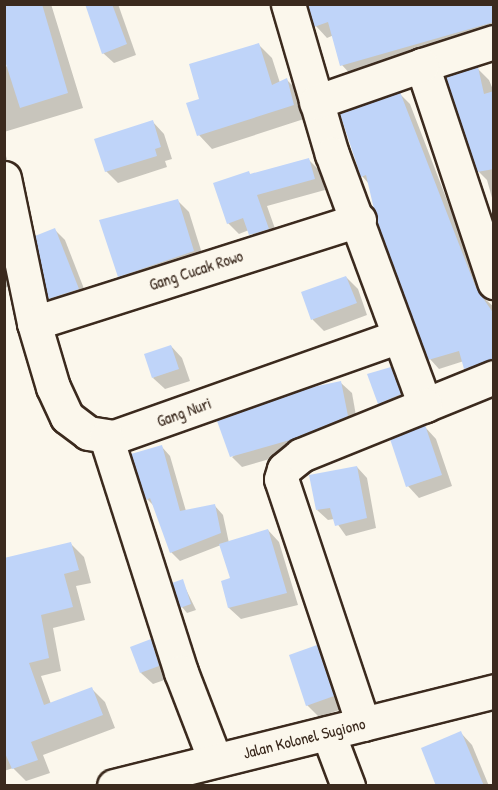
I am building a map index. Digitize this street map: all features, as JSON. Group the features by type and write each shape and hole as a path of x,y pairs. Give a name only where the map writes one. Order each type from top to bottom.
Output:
{"street":[{"path":"288,4 316,102 425,405"},
{"path":"316,102 494,42"},
{"path":"422,66 494,282"},
{"path":"5,184 23,309 67,417 88,433 106,437 182,672 215,760"},
{"name":"Gang Cucak Rowo","path":"23,309 359,220"},
{"name":"Gang Nuri","path":"106,437 140,428 399,336"},
{"path":"363,724 281,479 284,469 301,455 494,377"},
{"name":"Jalan Kolonel Sugiono","path":"114,786 494,691"},
{"path":"328,733 348,786"}],"building":[{"path":"4,4 42,4 68,93 20,108 4,58"},
{"path":"85,4 112,4 127,44 102,54"},
{"path":"308,4 494,4 494,22 340,66 328,22 314,27"},
{"path":"259,43 272,85 287,78 294,105 197,136 186,103 199,99 189,64"},
{"path":"478,67 484,94 494,91 494,169 477,172 446,77"},
{"path":"400,92 476,288 494,314 494,359 464,369 459,351 428,360 377,222 366,175 361,177 340,114"},
{"path":"153,120 161,147 155,149 157,156 105,172 94,139"},
{"path":"309,158 315,179 257,195 269,229 249,235 243,218 227,224 213,183 249,171 250,174"},
{"path":"178,199 194,251 118,277 99,220"},
{"path":"55,228 79,289 48,299 35,236"},
{"path":"346,276 357,303 311,320 301,292"},
{"path":"171,345 179,369 152,378 144,354"},
{"path":"391,367 401,394 378,404 367,374"},
{"path":"341,381 348,416 290,440 230,457 217,421 308,388"},
{"path":"425,425 442,475 406,487 390,439"},
{"path":"162,445 180,511 215,504 221,533 170,553 150,498 146,500 131,454"},
{"path":"357,466 367,518 335,526 330,508 316,510 309,475"},
{"path":"268,529 287,593 228,608 221,581 230,578 219,544"},
{"path":"71,542 79,570 64,574 73,607 41,615 49,658 29,663 44,705 92,687 103,715 31,742 38,760 12,769 4,751 4,558"},
{"path":"183,579 191,604 180,608 172,583"},
{"path":"151,639 159,666 140,673 130,647"},
{"path":"317,645 334,696 306,706 289,655"},
{"path":"461,731 484,786 436,786 421,748"}]}
